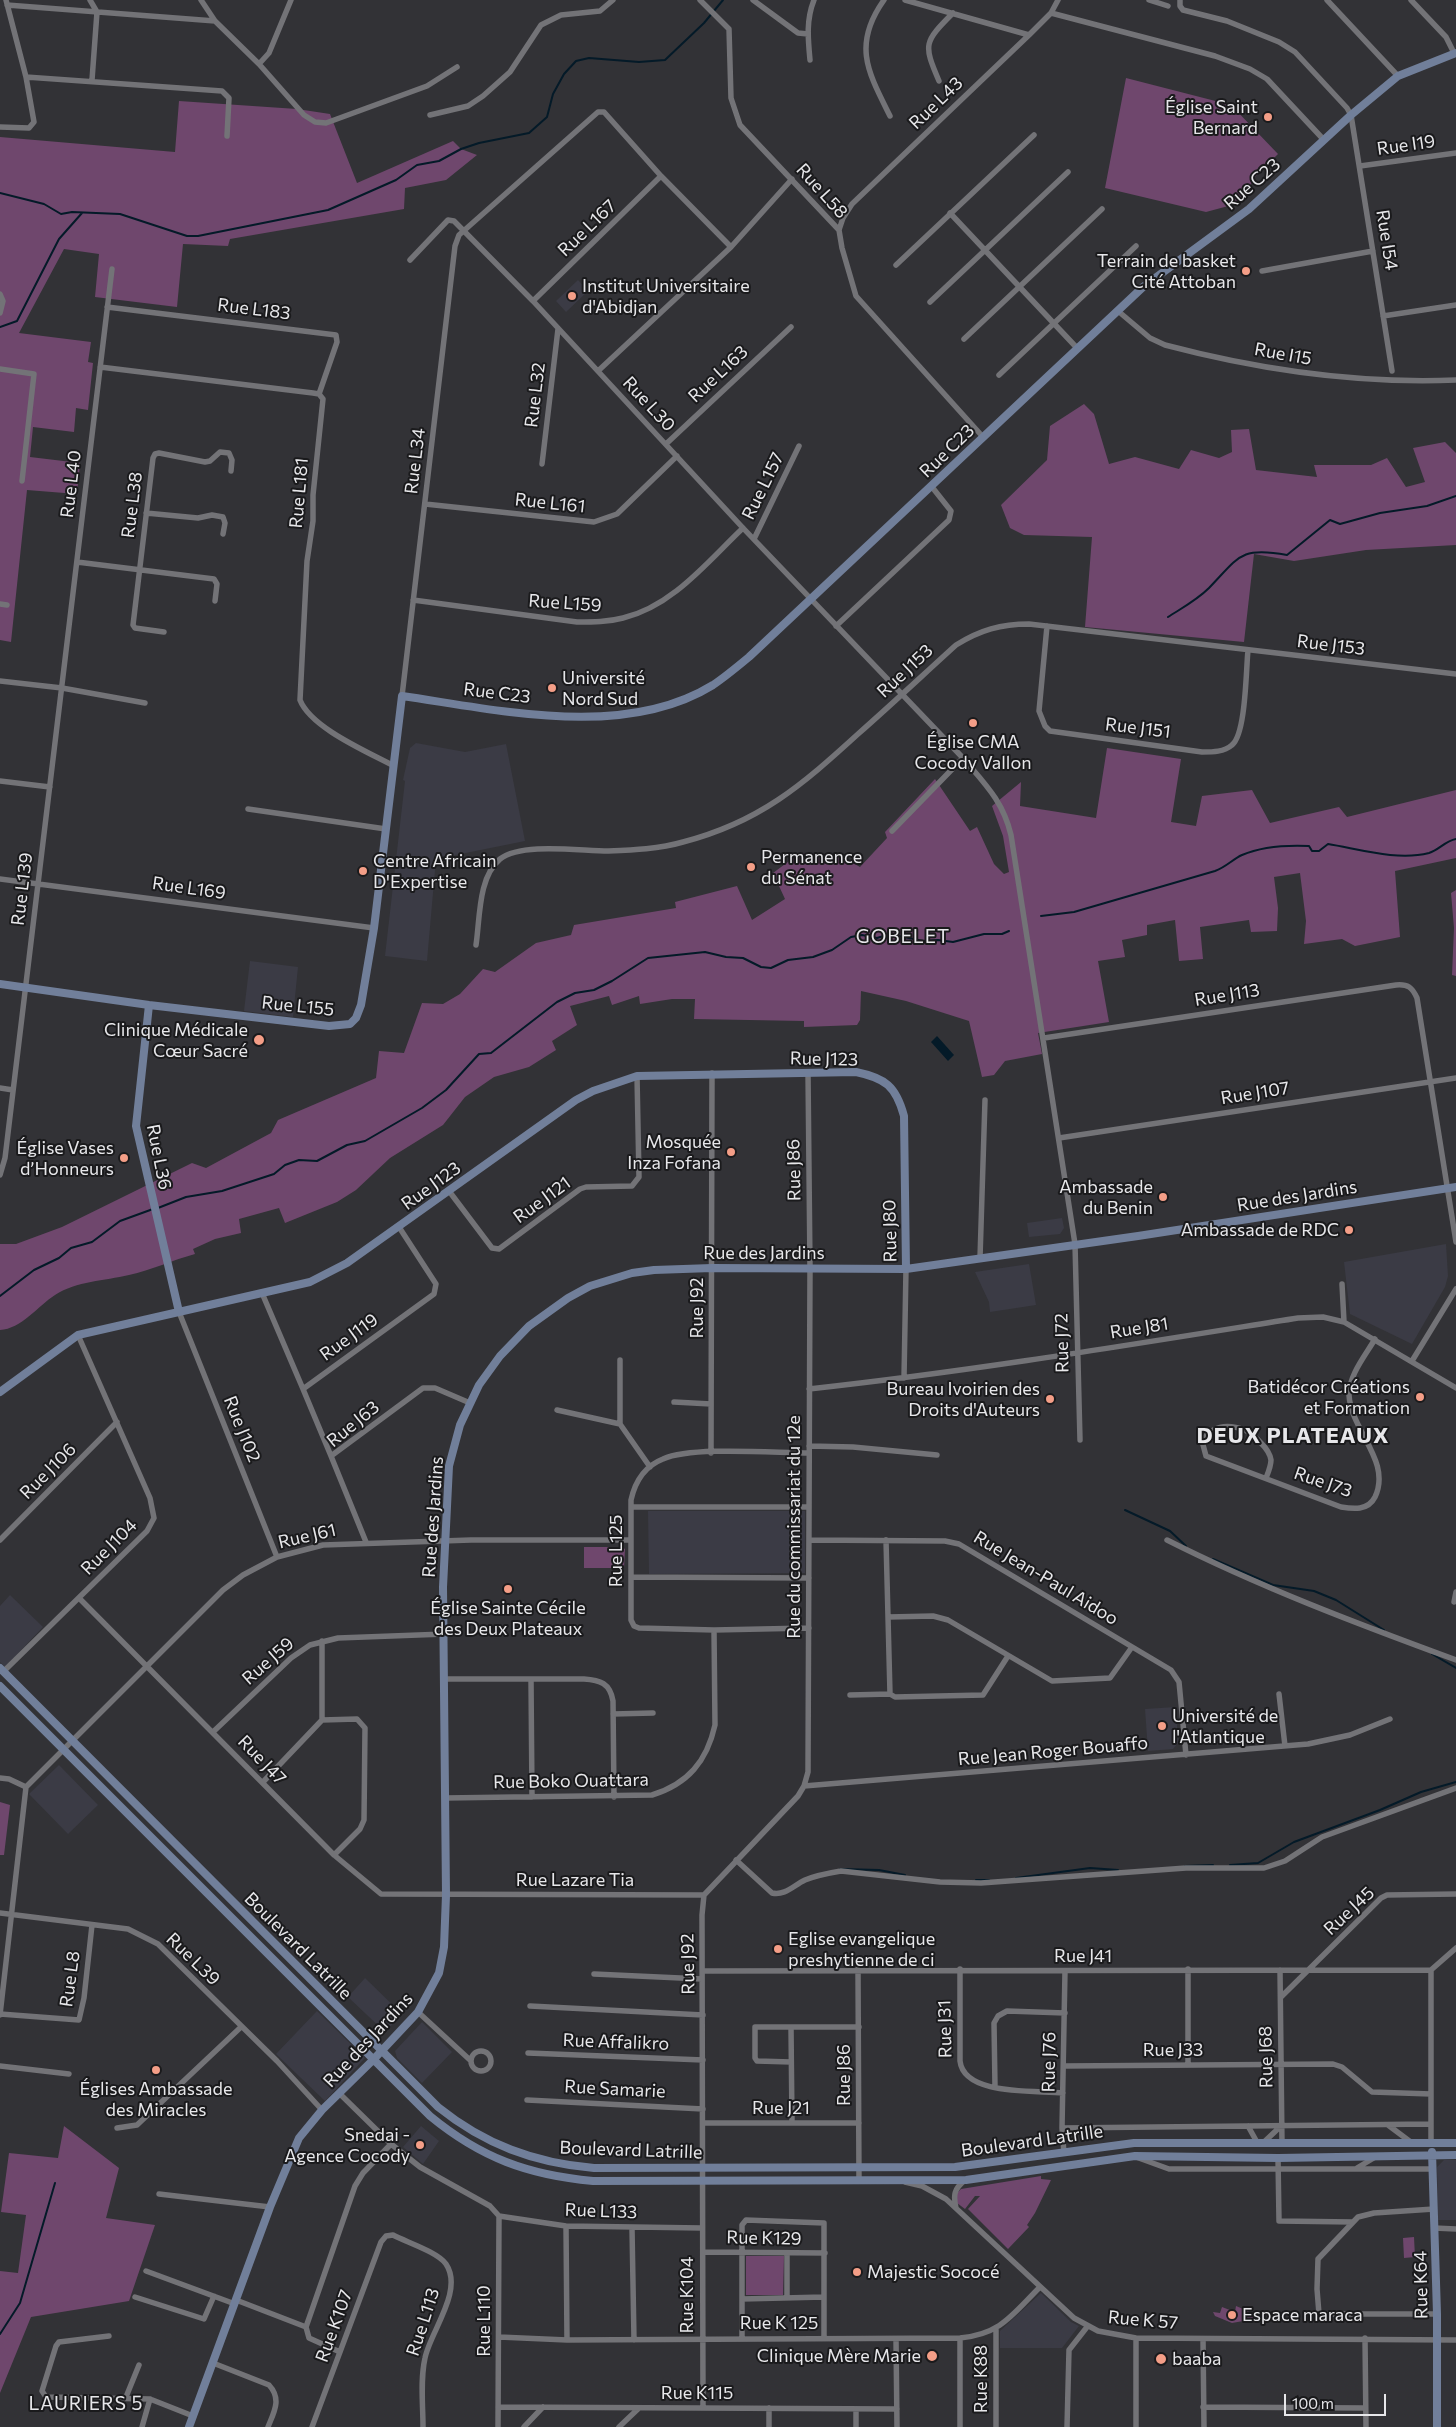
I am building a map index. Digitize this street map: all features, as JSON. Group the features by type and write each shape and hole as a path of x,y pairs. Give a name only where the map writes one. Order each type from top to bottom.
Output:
{"main road":[{"name":"Rue C23","path":"402,696 572,717 601,717 649,710 676,702 713,685 749,657 1143,287 1171,264 1249,209 1351,115 1398,76 1455,53"},
{"name":"Rue L155","path":"0,984 149,1005 333,1026 350,1024 356,1018 362,1006 374,928 402,696"},
{"name":"Rue L36","path":"149,1005 136,1126 180,1312"},
{"name":"Rue J123","path":"0,1392 78,1335 310,1282 328,1274 399,1227 576,1100 592,1091 637,1076 712,1073 856,1072 876,1076 890,1086"},
{"name":"Rue J80","path":"890,1086 899,1099 904,1116 906,1268"},
{"name":"Rue des Jardins","path":"189,2427 270,2207 299,2138 322,2110 418,2012 436,1981 442,1960 446,1895 444,1540 449,1466 455,1439 470,1403 489,1370 513,1341 529,1326 568,1298 590,1286 632,1273 654,1270 712,1268 906,1268 1452,1188"},
{"name":"Boulevard Latrille","path":"2,1670 71,1741 451,2117 482,2138 506,2150 529,2158 571,2166 859,2168 964,2166 1134,2143 1456,2143"},
{"name":"Boulevard Latrille","path":"0,1686 373,2060 450,2133 477,2150 525,2169 571,2179 702,2182 900,2181 966,2180 1134,2156 1278,2158 1456,2155"},
{"name":"Rue K64","path":"1432,2142 1437,2314 1437,2427"}],"street":[{"path":"90,0 97,12 92,80"},
{"path":"201,0 215,21 259,64 304,115 315,122 326,123 427,86 457,67"},
{"path":"259,64 269,53 291,0"},
{"path":"430,115 442,110 468,106 484,96 510,72 541,25 561,15 600,11 613,0"},
{"name":"Rue L58","path":"700,0 726,24 730,32 731,98 740,125 839,230 842,248 856,296 983,437"},
{"path":"753,0 796,32 808,34"},
{"path":"810,60 809,18 814,0"},
{"path":"884,0 868,27 865,59 870,75 890,116"},
{"path":"905,0 1029,35"},
{"name":"Rue L43","path":"839,230 843,218 852,204 1029,35 1051,13 1058,0"},
{"path":"1149,0 1168,6"},
{"path":"1180,0 1180,6 1188,12 1227,21 1258,32 1287,46 1330,89 1351,115"},
{"path":"1327,0 1398,76"},
{"path":"1411,0 1446,37 1455,53"},
{"path":"0,127 29,128 34,122 26,77 6,2 97,12 215,21"},
{"path":"940,81 928,52 928,43 936,31 953,13"},
{"path":"1051,13 1215,56 1250,69 1267,79 1324,140"},
{"path":"26,77 92,80 222,91 228,98 227,136"},
{"path":"463,233 598,112 604,112 731,248"},
{"name":"Rue I54","path":"1351,115 1392,371"},
{"path":"896,265 1034,135"},
{"name":"Rue I19","path":"1360,166 1456,153"},
{"path":"930,302 1068,172"},
{"name":"Rue L167","path":"533,300 662,176"},
{"path":"598,371 731,248 792,179"},
{"path":"964,339 1102,209"},
{"path":"950,213 1077,348"},
{"name":"Rue L30","path":"410,260 448,220 454,221 463,233 533,300 743,528 963,758"},
{"name":"Rue L34","path":"402,696 455,246 459,235 463,233"},
{"path":"999,376 1136,246"},
{"path":"1262,271 1373,251"},
{"name":"Rue L40","path":"65,666 112,269"},
{"path":"0,294 3,301 0,312"},
{"path":"1383,316 1456,305"},
{"name":"Rue L183","path":"107,307 336,335 337,342 319,394"},
{"name":"Rue I15","path":"1118,311 1150,338 1165,345 1274,369 1358,379 1456,380"},
{"name":"Rue L163","path":"666,444 791,327"},
{"name":"Rue L32","path":"542,464 558,329"},
{"path":"100,366 319,394"},
{"path":"0,370 34,374 22,481"},
{"name":"Rue L181","path":"319,394 324,399 324,407 307,561 300,700 303,708 314,718 340,736 394,766"},
{"name":"Rue L157","path":"754,539 798,446"},
{"name":"Rue L38","path":"164,632 135,628 133,625 155,454 205,462 210,461 220,452 228,454 232,460 230,471"},
{"name":"Rue L161","path":"425,504 594,522 617,514 677,456"},
{"path":"836,626 948,520 951,511 932,487"},
{"path":"146,513 198,518 212,515 223,517 225,523 223,534"},
{"name":"Rue L159","path":"414,600 577,622 603,622 624,618 640,613 672,595 743,528"},
{"path":"77,562 139,568 214,579 217,584 215,601"},
{"path":"0,604 8,605"},
{"name":"Rue J153","path":"476,945 486,882 500,860 514,852 529,849 576,851 645,849 682,842 717,832 747,819 802,785 956,645 980,631 1012,624 1047,626 1456,674"},
{"name":"Rue J151","path":"1047,626 1039,710 1045,726 1057,733 1193,750 1219,751 1226,749 1237,740 1248,650"},
{"name":"Rue L139","path":"0,1174 6,1158 37,883 65,666"},
{"path":"0,681 62,688 146,704"},
{"path":"892,831 963,758"},
{"name":"Rue J72","path":"963,758 993,793 1007,821 1044,1038 1075,1244 1080,1440"},
{"path":"0,781 50,787"},
{"path":"248,809 386,828"},
{"name":"Rue L169","path":"0,878 374,928"},
{"name":"Rue J113","path":"1044,1038 1396,985 1408,985 1413,989 1417,998 1431,1081"},
{"name":"Rue J86","path":"808,1072 810,1268"},
{"name":"Rue J92","path":"711,1453 712,1073"},
{"name":"Rue J121","path":"449,1191 492,1248 499,1249 580,1190 591,1187 632,1186 639,1177 637,1076"},
{"name":"Rue J107","path":"1059,1138 1456,1078"},
{"path":"1431,1081 1452,1188 1456,1242"},
{"path":"0,1088 14,1090"},
{"path":"980,1258 985,1100"},
{"name":"Rue J119","path":"303,1389 434,1294 436,1284 399,1227"},
{"name":"Rue du commissariat du 12e","path":"804,1786 808,1772 810,1628 810,1268"},
{"name":"Rue J80","path":"904,1378 906,1268"},
{"path":"1342,1284 1344,1322"},
{"path":"1412,1361 1456,1289"},
{"path":"262,1293 331,1456"},
{"name":"Rue J102","path":"180,1312 277,1557"},
{"name":"Rue J81","path":"809,1389 1078,1354 1298,1318 1323,1317 1344,1322 1456,1388"},
{"name":"Rue J104","path":"2,1670 147,1531 154,1518 150,1498 78,1335"},
{"name":"Rue J73","path":"1266,1478 1271,1458 1267,1449 1246,1429 1237,1426 1220,1428 1213,1430 1202,1441 1206,1456 1341,1507 1358,1509 1373,1500 1380,1484 1379,1474 1376,1463 1354,1416 1349,1393 1355,1372 1375,1340"},
{"path":"620,1360 620,1424 650,1467"},
{"name":"Rue J63","path":"366,1542 331,1456 423,1388 435,1388 470,1403"},
{"path":"674,1402 711,1404"},
{"path":"557,1410 620,1424"},
{"name":"Rue J106","path":"0,1540 117,1422"},
{"name":"Rue L125","path":"810,1628 714,1630 639,1628 634,1626 631,1620 631,1508 633,1491 638,1481 650,1467 663,1458 675,1455 862,1448 937,1456"},
{"path":"631,1508 809,1506"},
{"name":"Rue J61","path":"26,1787 223,1590 243,1576 277,1557 323,1545 366,1542 631,1540"},
{"name":"Rue Jean-Paul Aidoo","path":"810,1540 945,1541 959,1544 1171,1670 1179,1682 1186,1755"},
{"path":"886,1540 890,1694"},
{"path":"1167,1540 1232,1572 1367,1628 1456,1660"},
{"path":"631,1577 809,1578"},
{"path":"1454,1602 1456,1592"},
{"name":"Rue J47","path":"79,1598 334,1855 380,1894 446,1895"},
{"path":"888,1617 940,1617 1052,1682 1105,1679 1113,1675 1132,1647"},
{"name":"Rue Boko Ouattara","path":"445,1798 652,1796 665,1792 686,1778 704,1756 715,1725 714,1630"},
{"name":"Rue J59","path":"213,1732 291,1658 310,1645 322,1641 353,1638 445,1634"},
{"path":"262,1782 322,1720 322,1641"},
{"path":"850,1695 890,1694 895,1697 983,1695 1008,1656"},
{"path":"446,1679 598,1680 607,1685 612,1692 614,1796"},
{"path":"531,1679 532,1797"},
{"path":"1279,1694 1284,1746"},
{"path":"613,1714 653,1713"},
{"path":"322,1720 357,1719 365,1728 364,1820 360,1829 334,1855"},
{"name":"Rue Jean Roger Bouaffo","path":"804,1786 1284,1746 1331,1740 1390,1719"},
{"path":"0,1778 9,1779 26,1787 0,2014"},
{"path":"704,1895 798,1796 804,1786"},
{"path":"736,1860 772,1893 777,1894 803,1881 826,1873 842,1871 932,1881 980,1883 1186,1868 1264,1868 1285,1861 1322,1837 1456,1788"},
{"name":"Rue J45","path":"1281,1996 1380,1898 1387,1895 1456,1894"},
{"name":"Rue Lazare Tia","path":"446,1895 704,1895"},
{"name":"Rue J92","path":"702,2182 704,1895"},
{"name":"Rue L39","path":"0,1913 128,1929 158,1944 276,2061 322,2110"},
{"name":"Rue L8","path":"0,2014 78,2020 84,1998 92,1925"},
{"path":"1432,2142 1431,1970 1456,1949"},
{"name":"Rue J86","path":"858,1969 859,2181"},
{"name":"Rue J41","path":"702,1971 858,1969 1065,1971 1431,1970"},
{"name":"Rue J31","path":"960,1969 961,2070 966,2077 976,2084 1063,2093"},
{"path":"1188,1970 1188,2064"},
{"name":"Rue J68","path":"1280,1970 1282,2144"},
{"name":"Rue J76","path":"1064,2153 1062,2128 1065,1971"},
{"path":"594,1974 702,1979"},
{"path":"530,2006 703,2015"},
{"path":"995,2087 994,2023 998,2016 1007,2011 1065,2014"},
{"path":"418,2012 470,2060"},
{"path":"117,2128 137,2125 241,2027"},
{"path":"791,2062 757,2061 754,2032 758,2027 859,2027"},
{"path":"791,2027 792,2123"},
{"name":"Rue Affalikro","path":"528,2053 702,2060"},
{"name":"Rue J33","path":"1064,2066 1337,2064 1372,2092 1431,2094"},
{"path":"0,2066 69,2074"},
{"path":"339,2093 391,2144 425,2171 490,2206 499,2216"},
{"name":"Rue Samarie","path":"527,2100 702,2109"},
{"name":"Rue J21","path":"703,2123 859,2123"},
{"path":"1062,2128 1431,2124"},
{"path":"1248,2126 1261,2144 1282,2125"},
{"path":"1387,2125 1412,2143"},
{"path":"340,2352 309,2338 306,2327 356,2186 363,2173 391,2144"},
{"path":"1134,2156 1169,2169 1432,2169"},
{"path":"1355,2169 1378,2156"},
{"path":"1278,2158 1279,2221 1353,2222"},
{"path":"956,2208 954,2198 956,2189 966,2180"},
{"name":"Rue K 57","path":"900,2181 935,2193 956,2208 1040,2287 1087,2327 1111,2335 1136,2338 1203,2339 1365,2338 1456,2340"},
{"name":"Rue K104","path":"702,2182 703,2408"},
{"path":"159,2194 270,2207"},
{"path":"1434,2209 1369,2213 1353,2222 1317,2261 1318,2313 1437,2314"},
{"name":"Rue L133","path":"499,2216 566,2226 702,2228"},
{"name":"Rue L110","path":"498,2427 499,2216"},
{"path":"742,2338 743,2222 824,2222 824,2338"},
{"path":"566,2226 567,2340"},
{"path":"632,2228 634,2340"},
{"path":"1434,2228 1456,2229"},
{"name":"Rue L113","path":"386,2236 393,2235 441,2258 449,2270 448,2302 425,2357 422,2427"},
{"name":"Rue K107","path":"312,2427 381,2242 386,2236"},
{"name":"Rue K129","path":"702,2252 825,2254"},
{"path":"787,2253 787,2298"},
{"path":"146,2271 306,2327"},
{"name":"Rue K 125","path":"499,2337 634,2340 978,2337 996,2330 1040,2287"},
{"path":"135,2297 204,2319 214,2296"},
{"path":"742,2299 824,2298"},
{"path":"1067,2427 1069,2350 1087,2327"},
{"name":"Rue K88","path":"996,2330 996,2427"},
{"path":"109,2336 60,2342 53,2355 43,2395 46,2397 126,2397 150,2399 193,2416"},
{"path":"896,2338 897,2427"},
{"path":"960,2338 960,2427"},
{"path":"1136,2338 1136,2427"},
{"path":"1365,2338 1366,2427"},
{"path":"1203,2339 1204,2427"},
{"path":"213,2363 270,2385 277,2399 268,2427"},
{"path":"126,2397 139,2366"},
{"path":"142,2427 150,2399"},
{"name":"Rue K115","path":"498,2407 897,2408"},
{"path":"524,2427 543,2407"},
{"path":"1203,2407 1365,2408"},
{"path":"619,2427 639,2408"},
{"path":"769,2408 769,2427"},
{"path":"856,2408 856,2427"}],"shaded area":[{"path":"1126,78 1231,105 1278,154 1252,180 1250,189 1232,205 1206,212 1105,188"},
{"path":"179,101 297,109 330,114 357,183 453,141 461,149 477,155 446,180 405,188 404,209 230,239 228,246 183,244 177,307 95,297 99,254 64,249 19,333 91,342 88,362 93,363 88,410 76,408 74,432 33,427 30,457 80,463 77,494 27,490 11,642 0,640 0,137 175,152"},
{"name":"Institut Universitaire d'Abidjan","path":"578,280 588,291 566,312 556,301"},
{"path":"1084,404 1094,414 1109,464 1135,457 1179,469 1191,450 1219,458 1232,452 1231,430 1249,429 1256,470 1317,477 1314,465 1371,465 1387,458 1406,487 1425,482 1413,448 1445,442 1456,453 1456,545 1366,550 1294,561 1254,554 1244,642 1085,627 1092,537 1024,535 1010,528 1001,505 1047,460 1050,426"},
{"path":"416,743 465,752 506,744 525,841 436,859 427,961 385,956 405,781 403,780 410,748"},
{"path":"1107,748 1181,759 1171,822 1196,826 1202,796 1252,790 1270,823 1339,807 1347,817 1456,790 1456,858 1395,871 1400,937 1355,946 1342,939 1304,944 1306,921 1300,873 1274,877 1278,908 1277,931 1251,932 1249,920 1200,927 1203,959 1179,961 1175,920 1147,925 1147,935 1122,940 1125,957 1098,961 1109,1022 1038,1033 1042,1054 1005,1061 994,1075 982,1077 969,1021 906,1001 861,991 860,1020 857,1025 804,1027 804,1021 694,1019 695,999 672,999 640,1004 639,996 612,1005 609,996 570,1006 577,1025 552,1041 556,1050 529,1067 494,1077 465,1097 443,1125 390,1158 356,1190 337,1202 285,1223 279,1208 239,1219 241,1233 215,1239 193,1249 195,1254 146,1270 81,1284 63,1290 15,1326 0,1330 0,1244 16,1244 62,1227 192,1163 206,1168 271,1133 278,1120 376,1078 379,1051 404,1053 422,1003 443,1004 460,994 483,969 495,972 536,943 571,935 574,925 676,908 675,902 737,886 752,920 785,899 773,873 800,853 839,855 860,867 887,838 885,832 935,779 970,831 977,827 994,864 1004,874 1009,872 1003,836 992,806 1021,782 1020,806 1096,818"},
{"path":"1456,890 1456,976 1452,975 1454,928 1451,893"},
{"path":"250,961 298,967 293,1017 244,1011"},
{"path":"1062,1218 1064,1228 1060,1234 1029,1237 1027,1223"},
{"path":"1446,1244 1448,1276 1445,1287 1412,1344 1350,1314 1344,1262"},
{"path":"1029,1264 1036,1305 990,1312 989,1302 975,1272"},
{"path":"648,1511 805,1511 805,1573 649,1574"},
{"path":"584,1547 622,1547 625,1549 624,1568 584,1568"},
{"path":"10,1595 43,1627 5,1667 0,1662 0,1606"},
{"name":"Université de l'Atlantique","path":"1176,1707 1178,1743 1173,1749 1148,1751 1145,1709"},
{"path":"59,1765 98,1805 68,1834 29,1794"},
{"path":"0,1802 10,1805 4,1855 0,1855"},
{"path":"365,1978 402,2014 385,2032 348,1997"},
{"path":"317,2011 365,2058 325,2101 276,2054"},
{"path":"422,2022 452,2052 422,2083 397,2058 395,2051"},
{"path":"64,2126 119,2168 106,2218 155,2225 129,2301 31,2317 0,2393 0,2271 18,2273 26,2215 1,2212 9,2153 58,2158"},
{"path":"421,2126 439,2141 423,2164 403,2147"},
{"path":"1444,2160 1456,2160 1456,2220 1438,2220 1437,2167"},
{"path":"1041,2176 1041,2179 1051,2180 1027,2225 1029,2227 1008,2249 968,2209 980,2196 975,2196 965,2209 957,2203 956,2194 961,2189"},
{"path":"1414,2237 1415,2257 1404,2258 1403,2238"},
{"path":"746,2256 784,2256 783,2295 746,2295"},
{"path":"1041,2293 1071,2322 1079,2326 1062,2348 1000,2348 1000,2331"},
{"name":"Espace maraca","path":"1236,2306 1248,2311 1254,2319 1232,2323 1215,2316 1213,2312 1220,2313 1222,2307 1235,2312"}],"water":[{"path":"937,1036 954,1055 948,1061 931,1042"}],"waterway":[{"path":"0,193 44,204 61,214 72,212 120,214 187,236 198,236 328,210 396,180 417,165 439,161 461,149 479,143 529,133 547,117 553,94 564,74 576,61 589,58 639,62 665,60 704,23 723,0"},
{"path":"0,327 17,321 59,239 82,213"},
{"path":"1168,617 1200,596 1227,568 1242,556 1259,552 1287,555 1330,520 1340,524 1380,513 1427,506 1456,496"},
{"path":"1041,916 1074,912 1215,871 1242,855 1267,848 1309,846 1312,851 1319,851 1328,844 1404,856 1433,852 1456,839"},
{"path":"158,1208 186,1197 222,1191 274,1174 285,1165 299,1160 317,1161 347,1145 365,1141 422,1108 446,1090 479,1054 491,1053 557,1002 575,993 594,990 648,958 705,952 726,957 743,958 761,967 771,968 788,960 813,957 832,950 851,937 862,935 877,938 890,934 923,941 953,942 984,934 1002,934 1009,931"},
{"path":"0,1296 34,1270 59,1258 71,1248 92,1242 120,1221 153,1209"},
{"path":"1125,1510 1170,1531 1186,1546"},
{"path":"1213,1559 1273,1585 1314,1591 1336,1600 1384,1630"},
{"path":"1432,1654 1456,1668"},
{"path":"1230,1865 1258,1863 1294,1842 1380,1810 1421,1792 1456,1782"},
{"path":"1185,1866 1213,1865"},
{"path":"1016,1878 1090,1868 1118,1870"},
{"path":"840,1869 879,1870 905,1875"},
{"path":"976,1880 989,1880"},
{"path":"0,2334 20,2303 55,2183"}],"place":[{"name":"Église Saint Bernard","path":"1268,117"},
{"name":"Terrain de basket Cité Attoban","path":"1246,271"},
{"name":"Institut Universitaire d'Abidjan","path":"572,296"},
{"name":"Université Nord Sud","path":"552,688"},
{"name":"Église CMA Cocody Vallon","path":"973,723"},
{"name":"Permanence du Sénat","path":"751,867"},
{"name":"Centre Africain D'Expertise","path":"363,871"},
{"name":"Clinique Médicale Cœur Sacré","path":"259,1040"},
{"name":"Mosquée Inza Fofana","path":"731,1152"},
{"name":"Église Vases d’Honneurs","path":"124,1158"},
{"name":"Ambassade du Benin","path":"1163,1197"},
{"name":"Ambassade de RDC","path":"1349,1230"},
{"name":"Batidécor Créations et Formation","path":"1420,1397"},
{"name":"Bureau Ivoirien des Droits d'Auteurs","path":"1050,1399"},
{"name":"Église Sainte Cécile des Deux Plateaux","path":"508,1589"},
{"name":"Université de l'Atlantique","path":"1162,1726"},
{"name":"Eglise evangelique preshytienne de ci","path":"778,1949"},
{"name":"Églises Ambassade des Miracles","path":"156,2070"},
{"name":"Snedai - Agence Cocody","path":"420,2145"},
{"name":"Majestic Sococé","path":"857,2272"},
{"name":"Espace maraca","path":"1232,2315"},
{"name":"Clinique Mère Marie","path":"932,2356"},
{"name":"baaba","path":"1161,2359"}],"district":[{"name":"GOBELET","path":"903,937"},
{"name":"DEUX PLATEAUX","path":"1293,1436"},
{"name":"LAURIERS 5","path":"86,2404"}]}
